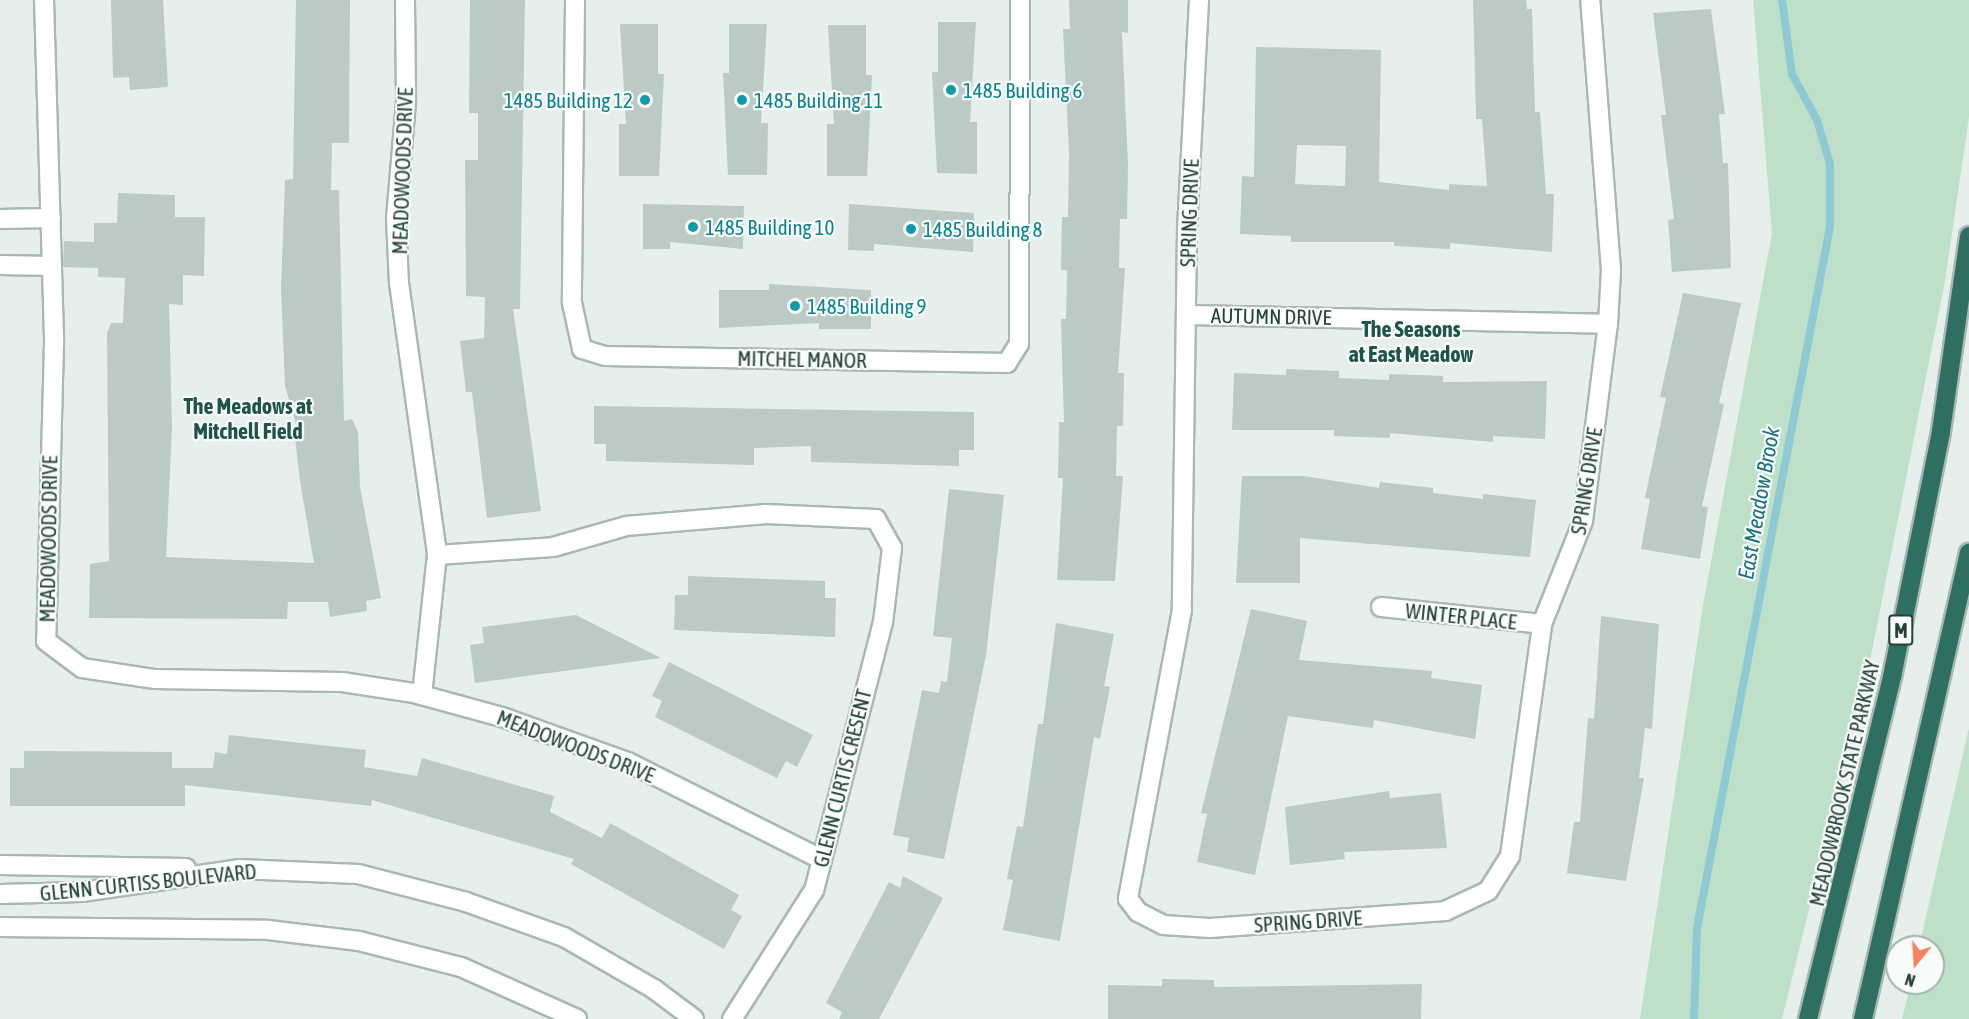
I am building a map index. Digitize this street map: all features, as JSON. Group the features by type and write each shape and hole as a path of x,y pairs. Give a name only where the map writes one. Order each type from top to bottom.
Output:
{"highway":[{"name":"MEADOWBROOK STATE PARKWAY","path":"1808,1019 1892,677 1941,431 1969,236"},
{"path":"1863,1019 1969,553"}],"street":[{"name":"MEADOWOODS DRIVE","path":"44,0 52,266 46,641 82,668 155,679 342,682 422,695 628,762 821,859"},
{"name":"MEADOWOODS DRIVE","path":"405,0 406,102 396,218 399,283 437,555 422,695"},
{"name":"MITCHEL MANOR","path":"575,0 572,303 582,349 605,356 1007,363 1019,344 1020,0"},
{"name":"SPRING DRIVE","path":"1199,0 1186,315 1182,610 1129,876 1128,899 1138,912 1163,925 1210,928 1445,911 1488,891 1510,856 1542,624 1583,522 1608,324 1611,270 1590,0"},
{"path":"0,219 51,218"},
{"path":"0,265 52,266"},
{"name":"AUTUMN DRIVE","path":"1186,315 1608,324"},
{"name":"GLENN CURTIS CRESENT","path":"437,555 553,547 626,526 766,514 876,519 892,548 883,622 814,890 732,1019"},
{"name":"WINTER PLACE","path":"1381,607 1542,624"},
{"path":"0,865 239,869"},
{"name":"GLENN CURTISS BOULEVARD","path":"0,894 82,892 239,869 358,874 466,902 564,937 654,989 694,1019"},
{"name":"GLENN CURTISS BOULEVARD","path":"0,927 268,930 359,941 461,967 577,1019"}],"green space":[{"path":"1753,0 1969,0 1969,117 1945,281 1869,666 1782,1019 1640,1019 1703,605 1772,233"},
{"path":"1969,728 1969,1019 1902,1019 1908,995 1945,995 1945,935 1922,935"}],"building":[{"path":"111,0 163,0 168,87 130,90 129,77 113,78"},
{"path":"296,0 350,0 349,143 332,143 331,190 339,190 344,421 352,419 358,432 360,487 381,598 366,601 367,611 330,617 328,602 288,602 287,619 89,618 90,564 109,561 107,333 111,323 123,323 125,278 98,277 98,268 63,267 64,241 94,242 94,223 117,223 118,193 175,195 175,217 205,217 204,276 183,275 183,305 169,304 172,427 166,557 314,563 295,438 300,438 285,386 281,288 285,180 293,179"},
{"path":"470,0 525,0 520,309 513,309 541,511 487,518 472,392 466,392 460,341 484,338 485,297 466,296 465,160 478,160 478,113 469,113"},
{"path":"1069,0 1128,0 1128,33 1122,32 1128,165 1127,219 1120,219 1119,268 1125,268 1118,373 1124,373 1123,426 1117,426 1116,476 1123,476 1115,581 1057,580 1063,478 1058,478 1059,422 1064,422 1061,319 1066,319 1067,270 1061,270 1062,217 1068,217 1069,153 1063,29 1070,29"},
{"path":"1473,0 1526,0 1527,9 1532,9 1535,112 1540,112 1546,194 1554,194 1552,252 1450,243 1450,249 1394,246 1394,242 1291,242 1291,236 1240,234 1242,176 1254,177 1256,47 1381,50 1379,182 1449,190 1449,184 1487,186 1482,119 1476,119","holes":["1297,145 1346,146 1345,186 1295,184"]},
{"path":"1711,9 1725,114 1719,114 1723,163 1728,163 1731,268 1672,272 1668,220 1674,219 1661,115 1666,115 1653,13"},
{"name":"1485 Building 6","path":"938,22 976,22 970,122 977,122 977,174 937,173 932,72 938,72"},
{"name":"1485 Building 12","path":"620,24 658,24 658,74 664,74 659,176 619,176 619,124 626,124"},
{"name":"1485 Building 11","path":"729,24 767,24 761,123 768,123 767,175 728,175 723,73 729,73"},
{"path":"828,25 866,25 866,75 872,75 867,176 827,176 827,124 834,124"},
{"name":"1485 Building 10","path":"643,204 744,206 743,249 670,242 670,249 643,249"},
{"name":"1485 Building 8","path":"849,204 974,213 973,252 874,244 874,251 848,250"},
{"name":"1485 Building 9","path":"769,284 871,290 871,329 819,329 819,323 719,328 719,290 769,290"},
{"path":"1683,293 1741,303 1719,403 1724,404 1702,506 1708,507 1700,559 1641,549 1650,499 1645,498 1666,398 1660,397"},
{"path":"1286,369 1339,371 1339,378 1389,380 1389,374 1443,376 1443,382 1547,381 1545,439 1493,436 1493,442 1390,433 1390,438 1334,436 1334,430 1232,430 1234,373 1286,375"},
{"path":"594,406 974,412 974,450 959,450 959,466 811,462 811,446 754,448 754,465 606,461 606,444 594,444"},
{"path":"1242,476 1304,476 1379,488 1380,482 1433,488 1433,493 1483,499 1483,494 1536,500 1530,557 1300,538 1300,583 1236,583"},
{"path":"949,489 1004,495 986,655 944,859 907,852 909,838 893,835 922,690 939,693 941,681 947,682 952,638 933,636"},
{"path":"688,576 825,581 825,598 836,598 835,637 674,630 675,595 688,595"},
{"path":"1251,609 1307,621 1299,660 1432,671 1431,678 1482,685 1475,739 1374,720 1373,728 1288,716 1255,875 1197,862 1207,814 1201,813"},
{"path":"576,615 661,658 475,683 470,645 484,643 482,627"},
{"path":"1601,616 1659,624 1652,729 1645,728 1639,778 1644,778 1626,881 1567,873 1574,822 1580,822 1588,718 1594,719"},
{"path":"1056,623 1114,634 1104,686 1110,687 1100,739 1094,737 1060,941 1003,930 1013,880 1007,879 1017,826 1023,827 1038,724 1043,724"},
{"path":"669,662 813,735 797,767 786,761 777,778 655,717 662,701 652,696"},
{"path":"229,735 366,750 364,767 417,776 422,758 554,796 550,812 602,838 610,823 739,895 731,910 742,916 724,949 571,864 574,859 372,800 371,806 185,785 185,806 10,806 10,768 24,768 24,751 172,752 172,768 213,768 215,752 227,754"},
{"path":"1389,791 1390,798 1441,793 1447,848 1344,852 1345,859 1290,865 1285,807"},
{"path":"903,876 943,898 879,1019 839,1019 842,1012 826,1003 889,882 900,888"},
{"path":"1162,979 1214,980 1214,987 1422,984 1421,1019 1108,1019 1108,985 1162,986"}],"waterway":[{"name":"East Meadow Brook","path":"1694,1019 1697,928 1830,227 1830,164 1817,120 1792,74 1782,0"}],"place":[{"name":"1485 Building 6","path":"951,90"},
{"name":"1485 Building 12","path":"645,100"},
{"name":"1485 Building 11","path":"742,100"},
{"name":"1485 Building 10","path":"693,227"},
{"name":"1485 Building 8","path":"911,229"},
{"name":"1485 Building 9","path":"795,306"}],"district":[{"name":"The Seasons at East Meadow","path":"1411,342"},
{"name":"The Meadows at Mitchell Field","path":"248,419"}]}
